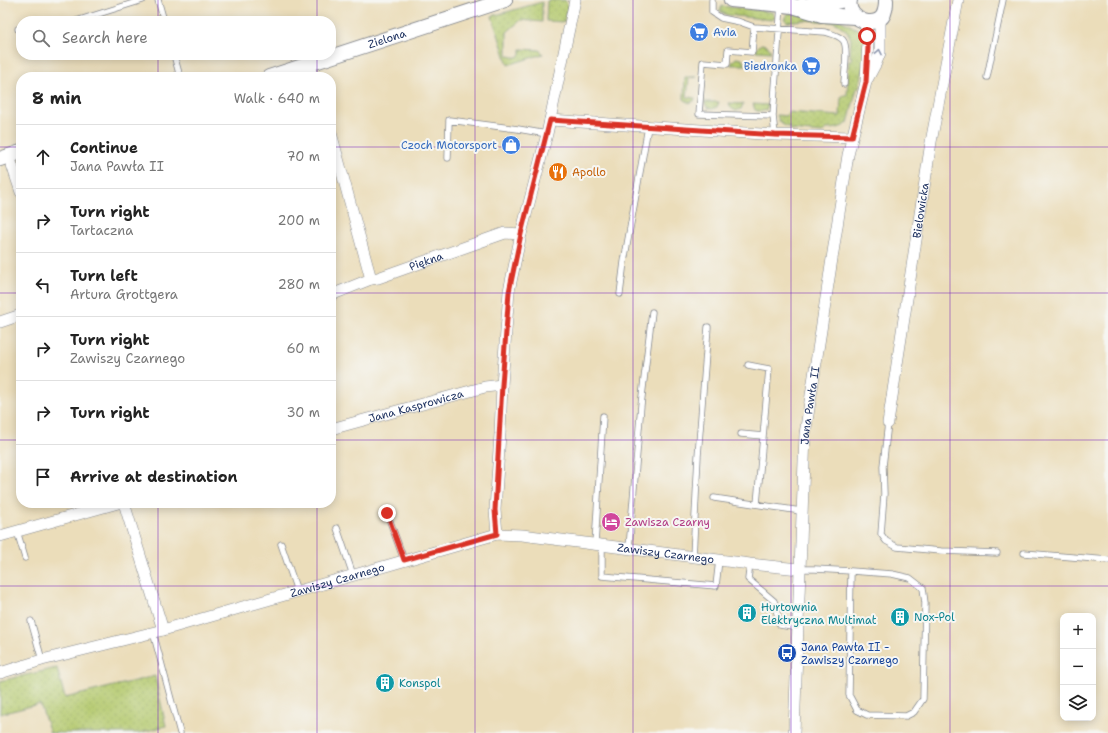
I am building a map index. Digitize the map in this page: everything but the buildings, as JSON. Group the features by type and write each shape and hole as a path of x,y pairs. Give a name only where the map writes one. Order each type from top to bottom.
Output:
{"street":[{"name":"Zielona","path":"311,71 505,0"},
{"path":"497,534 495,510 509,292 521,234 547,134 575,0"},
{"path":"731,0 787,6 822,15 872,22 880,19 885,10 886,0"},
{"path":"787,6 845,0"},
{"path":"850,0 852,14 858,19"},
{"name":"Bielowicka","path":"888,423 931,142 958,0"},
{"name":"Jana Pawła II","path":"794,733 803,451 807,414 841,198 852,137 866,82 868,40 866,27 858,19"},
{"name":"Jana Pawła II","path":"866,82 880,53 880,19"},
{"path":"550,120 775,135 852,137"},
{"path":"336,151 371,279"},
{"path":"10,155 16,175"},
{"name":"Piękna","path":"336,292 505,232 521,234"},
{"path":"0,322 16,317"},
{"name":"Jana Kasprowicza","path":"336,427 485,387 502,385"},
{"path":"0,536 100,508"},
{"path":"125,508 158,631"},
{"name":"Zawiszy Czarnego","path":"0,673 42,660 158,631 497,534 522,535 799,569"}],"lane":[{"path":"92,16 143,0"},
{"path":"158,0 163,16"},
{"path":"712,0 712,12 721,18 754,27 825,32 836,35 846,46 844,84"},
{"path":"987,77 1002,0"},
{"path":"775,135 773,116 780,29 787,6"},
{"path":"754,27 752,52 728,50 727,64 702,62 699,114 773,116"},
{"path":"175,60 179,72"},
{"path":"448,158 449,120 547,134"},
{"path":"620,294 624,262 648,127"},
{"path":"629,548 641,405 652,312"},
{"path":"693,557 698,456 708,327"},
{"path":"748,365 769,369 757,504"},
{"path":"603,416 598,544 602,576 716,586 718,560"},
{"path":"888,423 883,466 884,494 881,534 886,541 897,547 941,552 997,553"},
{"path":"741,434 763,436"},
{"path":"714,498 801,511"},
{"path":"387,513 404,560"},
{"path":"337,528 353,575"},
{"path":"17,531 26,558"},
{"path":"281,544 297,591"},
{"path":"1024,552 1108,560"},
{"path":"750,564 748,579 774,601 780,626 798,628"},
{"path":"799,569 815,569 851,571 892,574 910,578 922,588 925,603 923,699 914,712 906,716 867,715 857,710 849,695 851,571"},
{"path":"31,621 42,660"},
{"path":"158,631 180,733"}],"green space":[{"path":"565,0 568,5 564,22 546,21 547,1"},
{"path":"542,2 542,22 521,20 507,32 507,55 518,57 521,54 521,49 540,50 543,54 508,65 492,16"},
{"path":"722,6 772,12 775,18 772,20 727,15 721,12 720,10"},
{"path":"788,13 836,18 871,36 859,88 857,88 848,123 843,126 826,129 822,133 791,130 779,120 777,115 787,116 788,112 840,116 841,97 847,95 849,60 852,60 852,57 850,57 851,39 847,31 838,24 834,22 803,20 787,22 784,19"},
{"path":"761,44 767,45 771,52 756,51"},
{"path":"736,58 742,59 746,65 731,65"},
{"path":"685,77 697,77 689,78 687,97 695,98 694,101 689,103 684,99"},
{"path":"704,102 719,102 717,107 712,109 707,107"},
{"path":"729,103 743,104 741,109 736,111 731,108"},
{"path":"753,104 768,105 766,110 760,112 755,110"},
{"path":"57,668 65,698 155,676 166,726 139,733 50,733 40,704 0,714 0,681"}],"place":[{"name":"Avia","path":"699,32"},
{"name":"Biedronka","path":"811,66"},
{"name":"Czoch Motorsport","path":"511,145"},
{"name":"Apollo","path":"558,172"},
{"name":"Zawisza Czarny","path":"611,522"},
{"name":"Hurtownia Elektryczna Multimat","path":"747,613"},
{"name":"Nox-Pol","path":"900,617"},
{"name":"Jana Pawła II - Zawiszy Czarnego","path":"787,653"},
{"name":"Konspol","path":"385,683"}],"route":[{"path":"387,513 404,560 497,534 495,510 509,292 521,234 550,120 775,135 852,137 866,82 868,48 867,36"}]}
